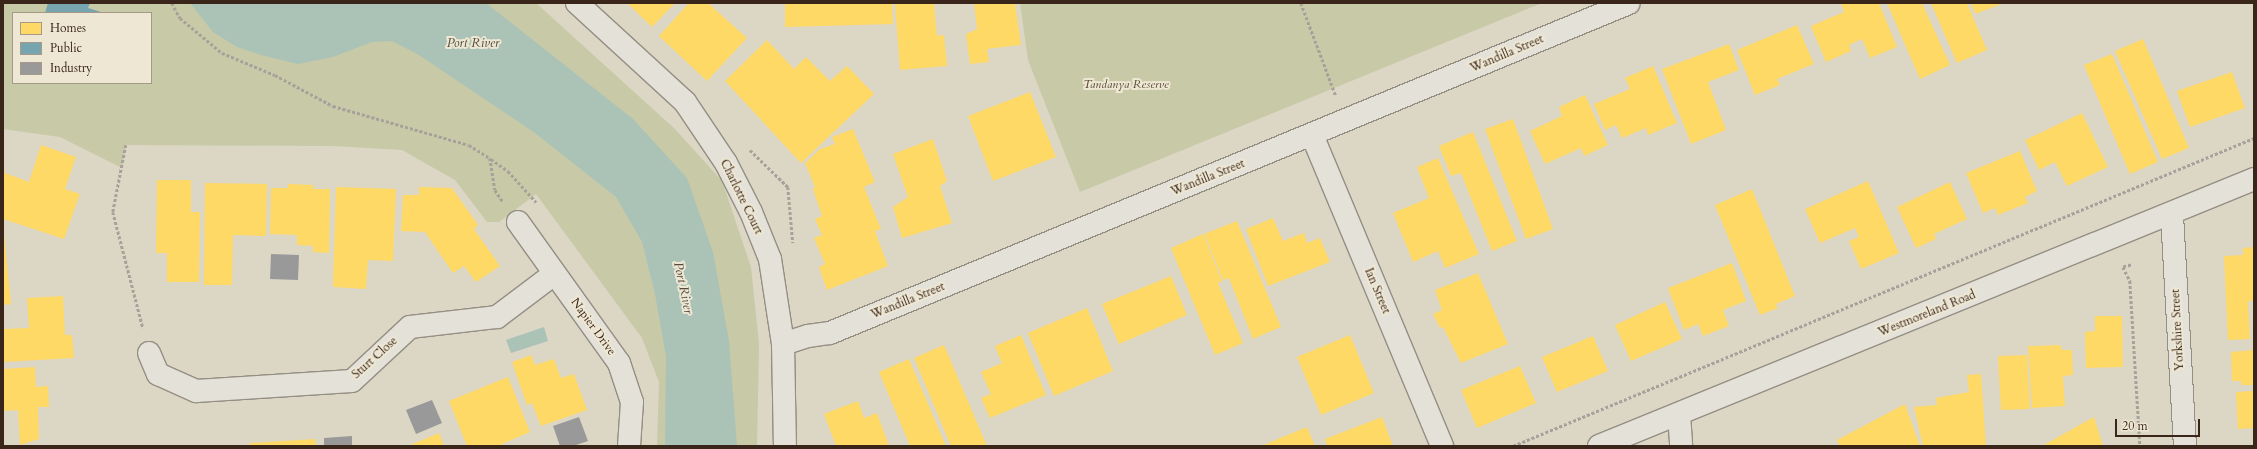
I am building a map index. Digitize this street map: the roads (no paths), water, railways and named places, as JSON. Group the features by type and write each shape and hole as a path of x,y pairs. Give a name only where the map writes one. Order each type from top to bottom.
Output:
{"street":[{"name":"Charlotte Court","path":"577,3 685,102 726,163 751,212 770,259 784,344 785,446"},
{"name":"Wandilla Street","path":"784,344 808,336 830,333 1346,122 1629,3"},
{"name":"Ian Street","path":"1312,135 1442,446"},
{"name":"Westmoreland Road","path":"1599,446 2172,215 2254,179"},
{"name":"Yorkshire Street","path":"2172,215 2185,446"},
{"name":"Napier Drive","path":"518,222 619,363 632,402 629,446"},
{"name":"Sturt Close","path":"149,353 158,374 196,391 352,381 410,327 497,317 554,274"},
{"path":"1679,414 1681,446"}],"water":[{"name":"Port River","path":"190,3 486,3 633,119 687,178 713,252 729,341 737,446 665,446 666,356 655,294 642,242 616,197 535,133 419,55 392,41 372,42 333,57 298,64 261,55 237,47 213,32"},
{"path":"544,327 548,341 511,353 506,340"}],"park label":[{"name":"Tandanya Reserve","path":"1126,85"}]}
